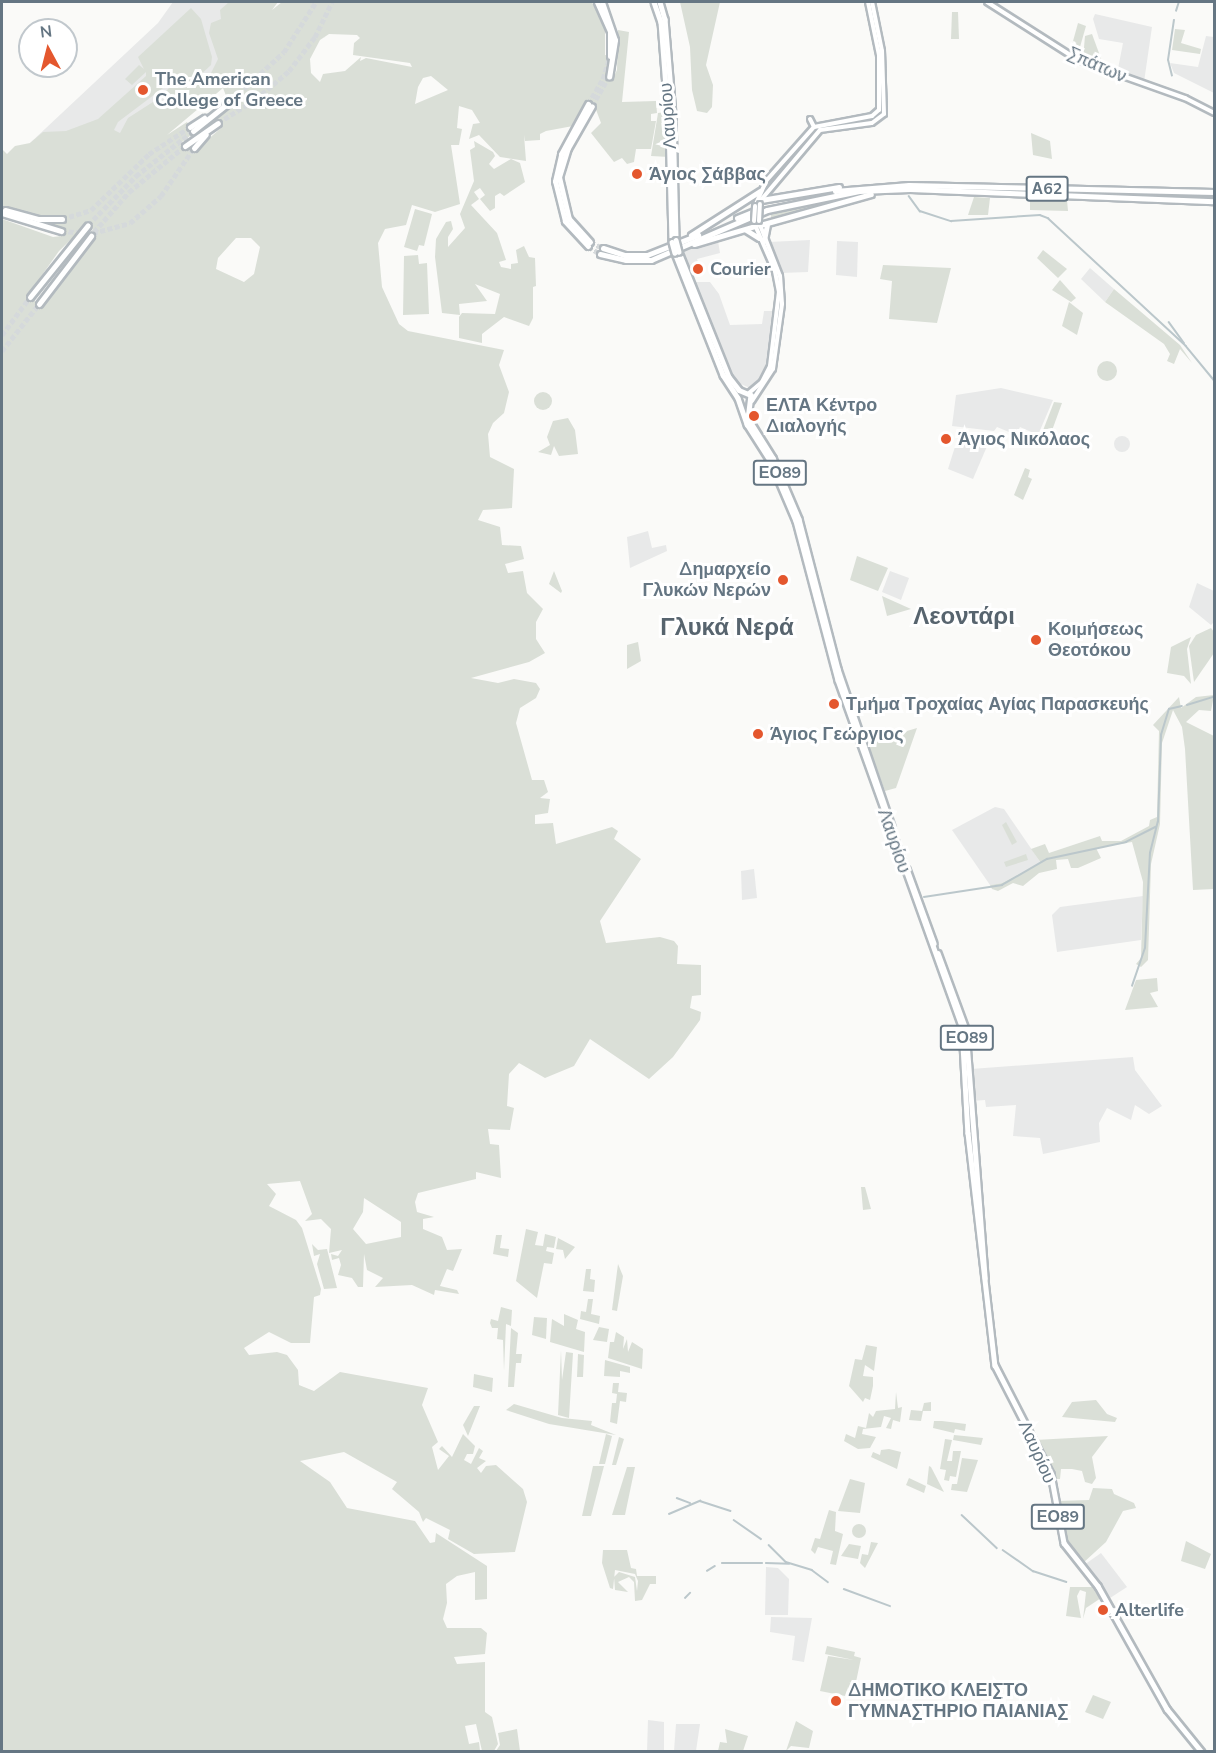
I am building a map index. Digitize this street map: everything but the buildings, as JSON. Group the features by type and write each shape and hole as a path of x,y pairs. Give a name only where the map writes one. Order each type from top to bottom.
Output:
{"highway":[{"path":"597,2 608,22 610,56"},
{"path":"602,2 615,40 609,77"},
{"path":"589,244 562,213 558,171 561,160 590,105"},
{"path":"191,129 224,106"},
{"path":"185,146 218,123 194,148"},
{"path":"748,201 758,203 775,196 888,186"},
{"name":"Α62","path":"674,248 786,201 888,186 1215,192"},
{"path":"768,189 775,196"},
{"name":"Α62","path":"601,251 635,261 674,248 746,218 807,199 885,189 1215,201"},
{"path":"674,248 745,230 757,224 768,224 858,196 933,190"},
{"path":"674,248 760,191"},
{"path":"2,211 38,219 62,219"},
{"path":"2,211 61,231"},
{"path":"745,230 761,239 768,224"},
{"path":"30,297 88,225"},
{"path":"39,304 91,236"}],"main road":[{"name":"Λαυρίου","path":"654,2 660,19 669,125 674,248 723,375 739,400 745,420 770,460 796,520 835,670 962,1027 968,1133 993,1361 1051,1474 1063,1542 1098,1586 1162,1702 1202,1752"},
{"name":"Λαυρίου","path":"660,2 665,19 672,110 674,248 727,374 746,392 750,403 748,418 775,462 799,519 838,669 966,1026 986,1295"},
{"path":"758,203 817,132 837,126 872,123 884,114 880,37 870,2"},
{"path":"761,239 780,276 782,310 773,369 750,403 739,400 746,392 762,382 770,366 778,304 777,277 761,239 757,224 760,191 814,127 877,112 878,44 870,2"},
{"name":"Σπάτων","path":"987,2 1078,60 1185,98 1215,113"},
{"path":"810,119 814,127"},
{"path":"828,133 837,126"},
{"path":"1158,1708 1162,1702"}],"shaded area":[{"name":"The American College of Greece","path":"173,2 260,2 211,77 120,155 30,143 158,23"},
{"path":"229,2 278,2 272,10 282,2 592,2 605,29 605,55 611,56 606,76 613,78 617,70 618,30 629,32 622,102 656,101 657,113 651,114 651,121 656,121 651,149 636,149 634,162 627,164 622,158 614,162 591,133 601,123 595,107 586,102 573,126 546,131 540,134 540,140 525,141 524,135 526,161 500,157 479,135 469,139 473,124 480,123 472,110 459,106 457,128 462,129 459,145 451,145 460,204 435,212 412,205 406,225 385,229 378,243 382,287 399,324 408,331 504,350 499,365 509,392 504,413 493,423 488,434 490,457 514,469 512,508 483,510 478,520 500,527 502,545 521,546 524,559 505,564 508,573 523,571 527,593 543,609 536,622 536,639 545,653 529,662 471,678 498,683 514,679 536,683 540,689 536,698 520,708 516,723 532,780 544,780 548,792 540,798 550,799 548,813 535,815 535,824 553,823 556,844 612,827 618,831 614,839 641,859 600,921 606,943 660,937 674,941 678,946 677,964 701,965 701,995 692,996 690,1008 701,1012 700,1020 673,1057 649,1079 590,1039 574,1066 545,1078 519,1063 509,1074 507,1106 514,1108 510,1130 488,1129 490,1144 499,1145 501,1178 476,1172 476,1179 418,1193 415,1202 417,1212 434,1217 423,1219 423,1229 442,1237 447,1250 462,1249 453,1271 447,1269 440,1286 457,1290 459,1294 435,1290 434,1295 412,1285 375,1287 383,1278 367,1270 364,1254 363,1287 358,1287 352,1278 338,1275 341,1265 339,1258 332,1260 331,1254 338,1256 342,1250 329,1253 331,1229 321,1219 305,1221 312,1214 300,1181 267,1184 276,1194 269,1206 296,1220 302,1228 321,1289 320,1295 314,1297 310,1343 291,1343 269,1332 244,1348 249,1355 277,1352 287,1355 298,1370 299,1385 314,1391 340,1372 428,1388 422,1405 438,1442 432,1447 438,1470 449,1456 439,1449 442,1446 452,1457 463,1434 475,1446 473,1454 467,1454 464,1460 471,1464 479,1448 483,1451 479,1458 486,1461 477,1468 481,1473 486,1466 496,1465 523,1489 527,1502 515,1552 474,1554 448,1539 450,1530 426,1518 423,1522 419,1512 392,1489 397,1482 344,1452 300,1461 330,1482 347,1508 415,1521 430,1543 435,1542 436,1533 487,1566 487,1599 475,1600 475,1572 457,1576 446,1584 447,1603 443,1619 447,1628 481,1628 487,1633 485,1654 454,1657 457,1664 485,1662 485,1712 492,1717 498,1744 494,1751 482,1751 476,1724 465,1726 469,1744 479,1742 480,1751 2,1751 2,219 53,237 62,236 62,228 36,220 63,221 2,208 2,149 7,154 15,146 30,143 43,132 66,131 98,119 146,76 146,72 132,85 125,79 139,65 144,69 138,57 191,8 201,19 212,57 211,65 193,82 171,82 118,122 114,130 120,133 128,118 156,100 166,109 171,104 168,100 171,96 166,91 169,88 198,84 211,73 218,59 209,33 211,23 221,19 220,10","holes":["329,34 357,35 360,38 354,43 353,55 410,63 412,67 366,58 360,61 361,57 345,71 323,74 320,82 311,73 310,59 320,40","431,76 448,90 415,104 418,87 423,78","223,88 230,106 214,117 221,128 197,149 193,146 188,151 182,142 194,133 187,122 167,135","87,224 93,229 89,235 94,239 41,306 28,295 59,251","236,238 251,238 260,247 254,274 244,282 216,269 218,258","364,1198 401,1222 401,1237 366,1244 353,1229 363,1212"]},
{"path":"680,2 720,2 706,65 713,85 712,107 707,113 697,111 692,90 690,47"},
{"path":"952,12 958,12 959,39 951,39"},
{"path":"1095,14 1152,27 1144,82 1117,74 1123,43 1099,39 1093,19"},
{"path":"1078,23 1086,26 1078,54 1070,52"},
{"path":"1175,29 1185,30 1181,43 1201,49 1200,54 1172,50"},
{"path":"1092,34 1103,64 1099,66 1083,59 1085,36"},
{"path":"1206,36 1214,37 1214,93 1174,73 1170,63 1198,67"},
{"path":"665,112 669,157 651,156 658,113"},
{"path":"1031,133 1050,141 1052,159 1033,155"},
{"path":"474,141 493,152 495,156 489,164 494,169 511,159 520,163 525,182 504,196 500,193 495,196 495,208 490,211 480,199 485,195 480,188 474,192 479,199 471,205 497,233 506,260 499,262 501,267 511,269 511,264 518,263 516,250 524,246 529,257 535,258 536,286 533,287 533,318 529,326 504,317 482,334 482,343 459,338 459,317 462,313 495,314 500,294 475,284 487,301 459,304 460,315 442,313 435,257 436,239 446,222 451,221 453,229 448,237 448,247 465,228 460,214 474,181 470,150 475,147"},
{"path":"976,190 1214,194 1214,198 1143,195"},
{"path":"864,193 772,220 770,213 791,206"},
{"path":"974,197 990,198 988,215 968,215"},
{"path":"1030,198 1067,200 1068,211 1030,210"},
{"path":"415,209 432,214 424,246 419,245 417,251 404,247"},
{"path":"810,240 808,272 781,273 769,242"},
{"path":"718,241 720,253 697,259 702,274 692,277 681,251"},
{"path":"837,241 858,242 857,277 836,275"},
{"path":"1043,250 1067,269 1058,278 1037,258"},
{"path":"418,255 419,264 427,263 429,314 403,315 404,256"},
{"path":"883,265 951,268 937,323 889,319 892,281 880,279"},
{"path":"1090,268 1114,289 1105,302 1081,279"},
{"path":"1060,280 1076,298 1071,302 1052,290"},
{"path":"694,282 710,282 719,294 730,325 762,324 764,311 775,311 769,361 763,376 752,389 732,380"},
{"path":"1114,289 1180,345 1192,363 1180,349 1174,364 1167,361 1170,354 1164,344 1105,302"},
{"path":"1069,302 1083,313 1077,335 1062,326"},
{"path":"1107,361 1114,364 1117,371 1114,378 1107,381 1100,378 1097,371 1100,364"},
{"path":"1001,388 1053,400 1038,435 1020,427 1016,435 997,427 994,431 952,426 956,395"},
{"path":"543,392 549,395 552,401 549,407 543,410 537,407 534,401 537,395"},
{"path":"1054,402 1062,403 1050,436 1042,433"},
{"path":"568,418 575,430 578,454 559,456 554,446 551,455 538,452 550,445 547,437 553,421"},
{"path":"959,434 991,437 973,479 948,469"},
{"path":"1119,436 1125,436 1130,444 1128,450 1119,452 1114,447 1114,441"},
{"path":"1025,468 1030,470 1028,477 1032,479 1023,500 1014,495"},
{"path":"648,531 652,548 666,545 667,551 630,568 627,537"},
{"path":"857,556 888,568 878,591 850,580"},
{"path":"554,571 562,591 561,593 549,584"},
{"path":"890,571 909,578 901,600 882,592"},
{"path":"1197,583 1214,591 1214,622 1211,625 1189,607"},
{"path":"882,596 911,609 887,616"},
{"path":"1211,628 1214,632 1214,653 1194,682 1189,646 1196,635"},
{"path":"1191,637 1187,649 1191,684 1184,676 1167,673 1171,647"},
{"path":"638,642 641,661 627,669 627,645"},
{"path":"1214,695 1211,711 1199,710 1186,722 1214,736 1214,889 1193,890 1185,749 1182,727 1173,710 1162,743 1160,824 1151,864 1148,960 1141,967 1136,964 1141,958 1143,882 1132,842 1096,848 1101,858 1078,868 1071,868 1068,859 1056,860 1057,869 1039,873 1023,886 1013,883 998,891 992,889 990,885 1002,883 1041,863 1031,849 1045,844 1049,853 1100,836 1102,841 1121,841 1149,826 1150,820 1157,817 1159,731 1153,725 1179,697 1181,708 1196,697"},
{"path":"917,728 896,788 885,791 867,743"},
{"path":"995,807 1004,809 1041,863 1002,883 990,885 952,830"},
{"path":"1006,822 1017,842 1012,845 1002,825"},
{"path":"1026,854 1028,860 1006,867 1004,862"},
{"path":"754,869 757,898 742,900 741,871"},
{"path":"1143,896 1141,940 1057,952 1052,915 1060,907"},
{"path":"1157,978 1158,991 1150,993 1158,1007 1125,1010 1136,980"},
{"path":"1133,1057 1135,1070 1162,1106 1149,1114 1135,1105 1131,1120 1107,1108 1099,1123 1100,1142 1043,1154 1040,1138 1013,1136 1016,1105 986,1107 985,1100 972,1101 971,1069"},
{"path":"861,1187 865,1187 871,1209 863,1210"},
{"path":"526,1229 538,1232 535,1245 543,1246 545,1234 556,1237 554,1248 547,1247 546,1251 554,1253 552,1264 544,1263 537,1298 516,1281"},
{"path":"496,1235 502,1235 500,1248 509,1249 508,1257 493,1254"},
{"path":"558,1238 575,1247 565,1259 563,1250 556,1249"},
{"path":"312,1244 318,1250 327,1249 337,1288 324,1289 317,1264 320,1254 314,1256"},
{"path":"618,1264 623,1276 617,1311 612,1310"},
{"path":"586,1269 591,1269 590,1279 595,1280 594,1292 583,1291"},
{"path":"588,1299 593,1299 591,1314 600,1316 599,1324 580,1319 581,1311 586,1312"},
{"path":"501,1307 512,1310 511,1326 506,1324 504,1371 503,1340 497,1339 498,1328 492,1328 490,1323 491,1319 498,1321"},
{"path":"564,1314 578,1320 576,1329 585,1332 584,1352 550,1342 552,1319 564,1326"},
{"path":"534,1317 547,1318 546,1339 532,1335"},
{"path":"599,1327 609,1329 607,1342 593,1340"},
{"path":"511,1328 518,1333 516,1354 522,1354 521,1363 516,1363 514,1387 508,1387"},
{"path":"616,1332 624,1337 623,1349 627,1339 628,1352 632,1342 643,1349 642,1369 608,1358 610,1342 614,1342"},
{"path":"866,1345 877,1347 874,1371 865,1365 863,1376 873,1377 873,1386 870,1400 865,1398 863,1402 849,1386 855,1359 862,1360"},
{"path":"561,1350 562,1380 566,1352 573,1353 569,1418 558,1415"},
{"path":"578,1354 584,1355 583,1377 577,1377"},
{"path":"605,1360 630,1367 630,1373 620,1371 620,1377 604,1376"},
{"path":"474,1374 493,1378 492,1392 473,1387"},
{"path":"613,1383 619,1383 618,1392 627,1393 626,1402 620,1401 617,1424 610,1422 612,1403 616,1403 617,1394 612,1393"},
{"path":"896,1392 898,1408 902,1407 900,1422 893,1420 891,1429 886,1428 891,1418 884,1416 881,1427 863,1429 862,1434 876,1437 870,1448 858,1449 844,1441 846,1434 855,1438 858,1426 866,1428 869,1413 873,1417 876,1411 895,1409"},
{"path":"1096,1400 1107,1414 1117,1418 1115,1422 1062,1417 1072,1402"},
{"path":"931,1402 931,1411 923,1411 921,1421 909,1420 911,1410 922,1411 924,1403"},
{"path":"514,1404 562,1418 592,1421 591,1425 616,1435 549,1424 506,1410"},
{"path":"474,1406 480,1406 468,1436 463,1425"},
{"path":"934,1421 966,1424 965,1431 955,1429 954,1433 933,1428"},
{"path":"606,1434 612,1436 605,1464 599,1464"},
{"path":"954,1435 983,1438 981,1445 953,1440"},
{"path":"1108,1436 1092,1457 1096,1478 1092,1484 1085,1482 1082,1471 1072,1469 1061,1469 1060,1479 1053,1479 1035,1440"},
{"path":"619,1437 624,1439 616,1465 612,1465"},
{"path":"945,1439 952,1440 947,1461 952,1461 953,1451 961,1451 956,1477 950,1476 949,1481 944,1480 946,1470 940,1469"},
{"path":"881,1450 901,1452 897,1469 871,1457 873,1452 880,1455"},
{"path":"962,1458 978,1460 967,1492 951,1490 952,1484 957,1484"},
{"path":"593,1466 604,1466 591,1516 582,1516"},
{"path":"929,1466 931,1467 944,1492 927,1484"},
{"path":"627,1467 635,1467 625,1515 612,1515"},
{"path":"909,1478 926,1486 924,1493 906,1485"},
{"path":"850,1479 865,1483 860,1513 838,1511"},
{"path":"1093,1488 1112,1489 1114,1494 1134,1503 1136,1508 1123,1511 1106,1542 1083,1563 1066,1540 1057,1501 1089,1500"},
{"path":"829,1510 836,1512 835,1531 843,1534 836,1565 830,1564 833,1551 818,1547 815,1554 811,1550 815,1538 820,1539"},
{"path":"859,1524 864,1526 866,1531 864,1536 859,1538 854,1536 852,1531 854,1526"},
{"path":"1186,1541 1211,1554 1205,1569 1181,1561"},
{"path":"871,1542 878,1543 865,1568 860,1563 862,1554 868,1555"},
{"path":"849,1544 861,1546 858,1559 841,1556"},
{"path":"603,1550 627,1550 631,1568 636,1569 637,1576 656,1576 656,1584 650,1584 642,1600 635,1601 634,1582 629,1577 618,1582 628,1592 615,1590 614,1578 613,1589 610,1588 602,1563","holes":["615,1570 635,1574 638,1581 637,1591 635,1577 619,1572 614,1577"]},
{"path":"1101,1553 1127,1587 1107,1600 1084,1565"},
{"path":"766,1567 778,1568 789,1579 788,1615 765,1615"},
{"path":"1070,1587 1093,1587 1100,1594 1101,1598 1086,1608 1083,1619 1086,1592 1080,1590 1077,1596 1081,1618 1066,1616"},
{"path":"771,1617 812,1618 804,1662 792,1660 795,1636 770,1632"},
{"path":"827,1646 855,1652 854,1656 861,1658 856,1682 849,1682 857,1684 854,1697 847,1696 848,1687 845,1696 820,1691 828,1656 854,1660 825,1654"},
{"path":"1093,1695 1111,1702 1103,1719 1085,1712"},
{"path":"648,1720 664,1722 664,1751 647,1751"},
{"path":"796,1721 813,1731 809,1748 791,1746 786,1751"},
{"path":"676,1724 700,1724 696,1751 674,1751"},
{"path":"517,1729 520,1751 496,1751 500,1745 498,1733"},
{"path":"725,1729 748,1736 743,1751 718,1751 720,1742 727,1743"}],"waterway":[{"path":"1176,11 1179,2"},
{"path":"1172,76 1168,60 1174,20"},
{"path":"909,196 920,211 951,221 1040,215 1048,218 1186,346 1214,380"},
{"path":"1169,322 1184,343"},
{"path":"1187,705 1214,697"},
{"path":"1132,986 1145,948 1150,853 1158,822 1161,735 1169,709 1182,706"},
{"path":"924,897 1002,885 1047,859 1126,842 1155,827"},
{"path":"677,1498 690,1503"},
{"path":"669,1514 700,1501 730,1511"},
{"path":"962,1515 997,1548"},
{"path":"734,1520 761,1539"},
{"path":"769,1545 786,1562 812,1570 828,1582"},
{"path":"1003,1550 1033,1571 1066,1582"},
{"path":"722,1563 762,1563"},
{"path":"766,1563 789,1564"},
{"path":"707,1571 715,1566"},
{"path":"844,1589 890,1606"},
{"path":"685,1598 690,1593"}],"tunnel":[{"path":"227,104 284,52 316,2"},
{"path":"218,123 256,99 289,71 315,37 332,2"},
{"path":"588,104 603,79 610,56"},
{"path":"592,106 609,77"},
{"path":"62,219 91,210 149,154 190,127"},
{"path":"88,225 136,176 193,131"},
{"path":"94,232 129,192 185,146"},
{"path":"61,231 93,233 130,223 161,196 194,148"},
{"path":"590,242 603,248"},
{"path":"588,246 600,254"},
{"path":"2,335 30,297"},
{"path":"2,351 39,304"}],"place":[{"name":"The American College of Greece","path":"143,90"},
{"name":"Άγιος Σάββας","path":"637,174"},
{"name":"Courier","path":"698,269"},
{"name":"ΕΛΤΑ Κέντρο Διαλογής","path":"754,416"},
{"name":"Άγιος Νικόλαος","path":"946,439"},
{"name":"Δημαρχείο Γλυκών Νερών","path":"783,580"},
{"name":"Κοιμήσεως Θεοτόκου","path":"1036,640"},
{"name":"Τμήμα Τροχαίας Αγίας Παρασκευής","path":"834,704"},
{"name":"Άγιος Γεώργιος","path":"758,734"},
{"name":"Alterlife","path":"1103,1610"},
{"name":"ΔΗΜΟΤΙΚΟ ΚΛΕΙΣΤΟ ΓΥΜΝΑΣΤΗΡΙΟ ΠΑΙΑΝΙΑΣ","path":"836,1701"}],"district":[{"name":"Λεοντάρι","path":"964,617"},
{"name":"Γλυκά Νερά","path":"727,628"}]}
